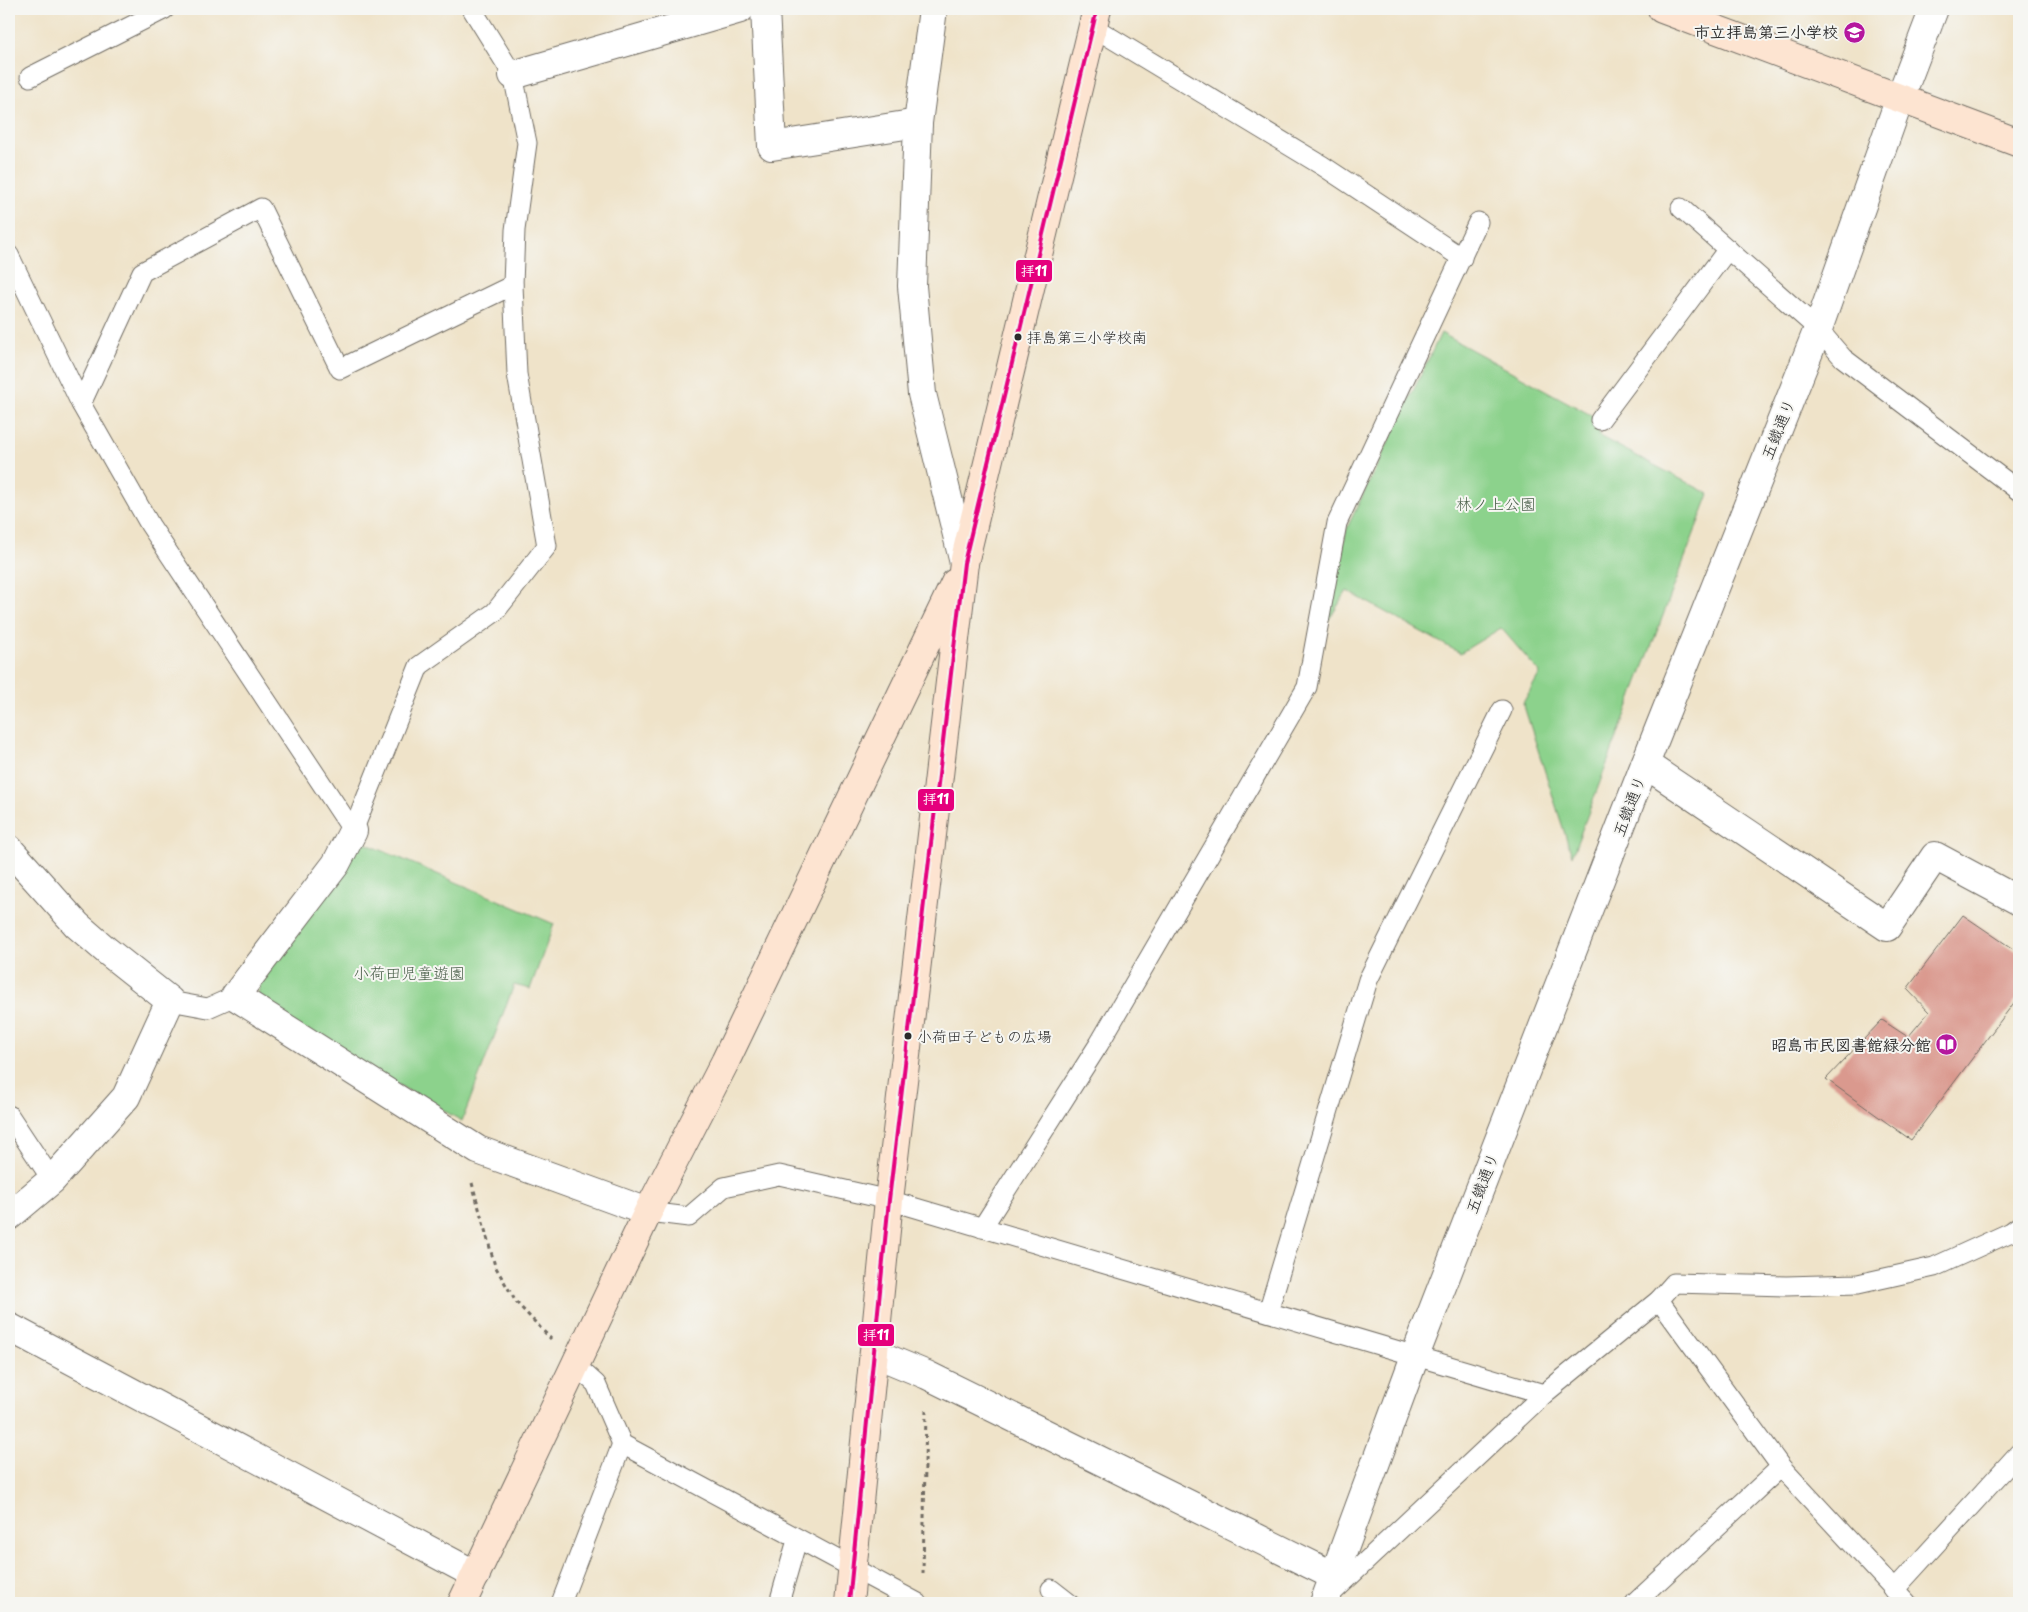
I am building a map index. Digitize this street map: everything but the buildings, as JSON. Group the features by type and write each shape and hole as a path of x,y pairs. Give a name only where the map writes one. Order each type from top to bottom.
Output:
{"street":[{"path":"513,75 740,9"},
{"path":"765,9 772,146 918,124"},
{"path":"462,1603 648,1212 725,1062 964,563 922,394 912,286 918,124 933,9"},
{"path":"1662,9 2019,143"},
{"name":"五鐵通り","path":"1328,1592 1415,1356 1645,764 1818,328 1900,98 1934,9"},
{"path":"849,1603 890,1200 964,563 1095,18"},
{"path":"1645,764 1887,927 1935,856 2019,901"},
{"path":"352,831 336,864 235,996 478,1150 648,1212"},
{"path":"9,849 78,925 170,1001 126,1097 52,1180 9,1216"},
{"path":"9,1327 476,1575"},
{"path":"874,1353 927,1374 1328,1592"}],"lane":[{"path":"30,77 165,9"},
{"path":"352,831 419,666 495,612 547,546 517,374 514,285 515,230 527,143 513,75 472,9"},
{"path":"1095,18 1462,258"},
{"path":"81,404 142,272 261,208 340,369 514,285"},
{"path":"1681,208 1818,328 1843,358 2019,491"},
{"path":"982,1228 1099,1044 1307,687 1337,524 1478,222"},
{"path":"1600,420 1728,248"},
{"path":"9,255 81,404 150,525 352,831"},
{"path":"1268,1312 1368,980 1502,710"},
{"path":"170,1001 208,1008 235,996"},
{"path":"9,1115 52,1180"},
{"path":"648,1212 689,1217 724,1187 779,1175 890,1200 1544,1394"},
{"path":"1328,1592 1544,1394 1659,1300 1674,1283 1786,1286 1858,1284 1934,1267 2016,1231"},
{"path":"1659,1300 1781,1467 1900,1596 2019,1454"},
{"path":"575,1365 596,1384 622,1444 797,1540 853,1567 918,1603"},
{"path":"561,1603 622,1444"},
{"path":"1636,1603 1781,1467"},
{"path":"779,1603 797,1540"},
{"path":"1051,1588 1069,1603"}],"path":[{"path":"459,1139 495,1266 516,1302 575,1365"},
{"path":"922,1583 927,1374"}],"green space":[{"name":"林ノ上公園","path":"1441,333 1600,420 1599,436 1709,494 1572,856 1523,703 1540,673 1501,628 1460,653 1347,591 1328,621 1347,528"},
{"name":"小荷田児童遊園","path":"360,841 554,924 530,989 514,985 462,1121 257,1005 260,979"}],"transit line":[{"name":"拝11","path":"849,1603 889,1200 964,563 1097,9"}],"place":[{"name":"市立拝島第三小学校","path":"1854,32"},
{"name":"拝島第三小学校南","path":"1018,337"},
{"name":"小荷田子どもの広場","path":"908,1036"},
{"name":"昭島市民図書館緑分館","path":"1947,1045"}]}
